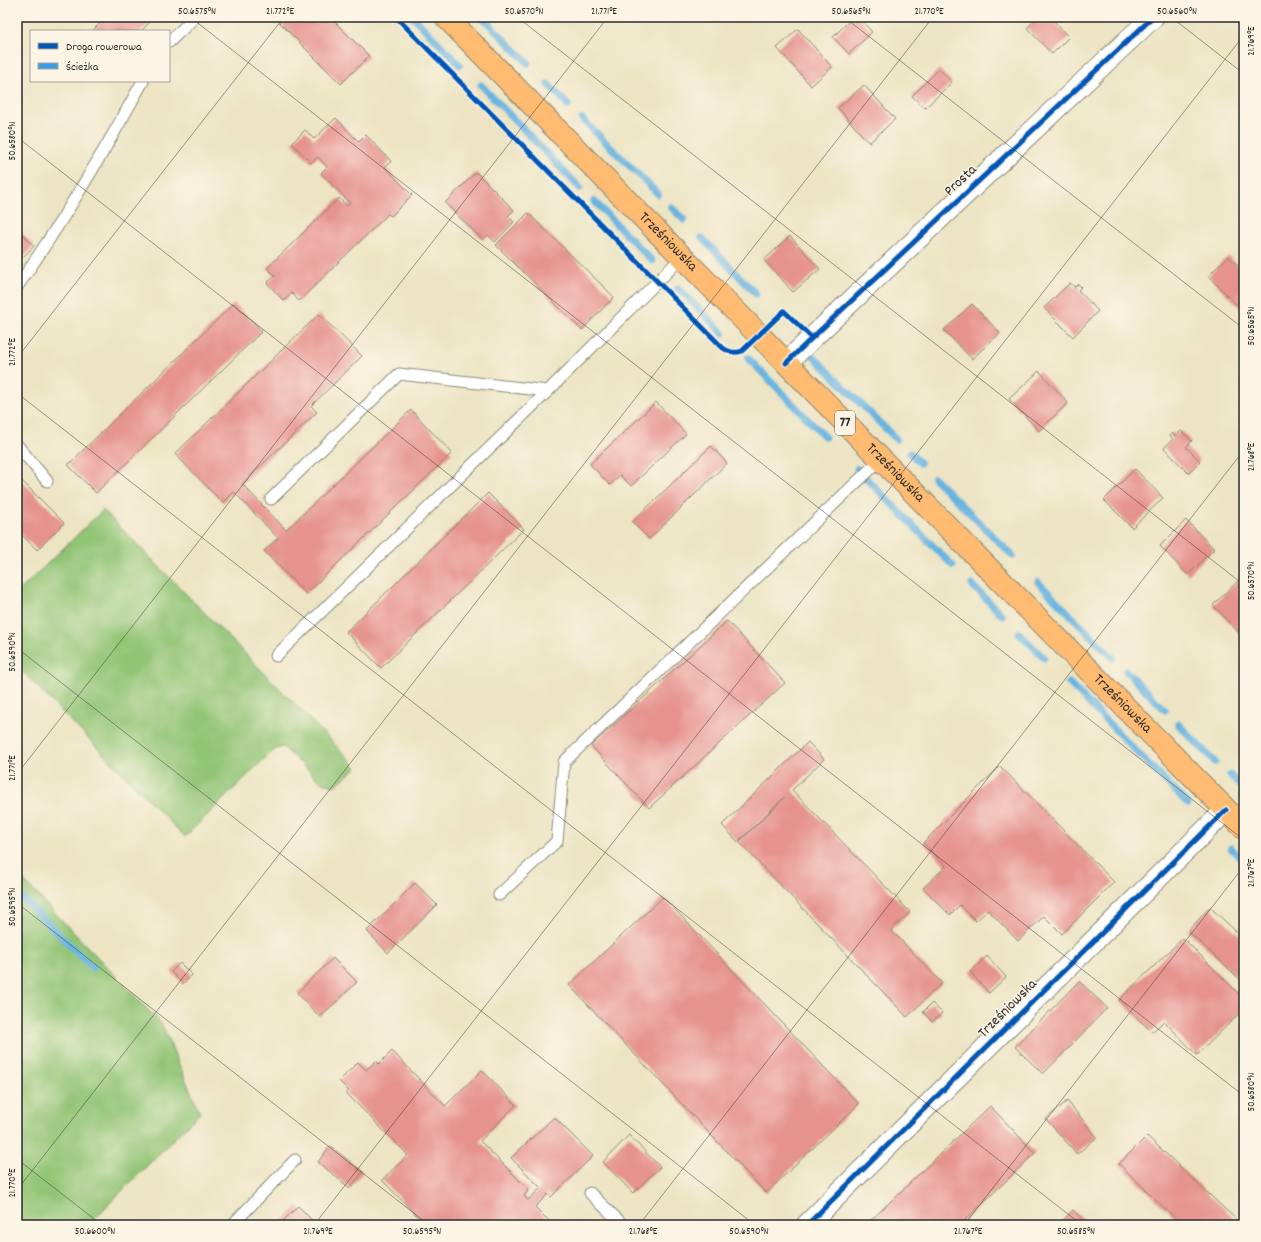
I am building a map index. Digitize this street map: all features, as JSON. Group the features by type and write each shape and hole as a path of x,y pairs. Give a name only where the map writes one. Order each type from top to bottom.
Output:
{"main road":[{"name":"Trześniowska","path":"446,17 1244,828"}],"street":[{"name":"Prosta","path":"786,363 1153,17"},
{"name":"Trześniowska","path":"807,1225 1226,810"}],"lane":[{"path":"170,41 195,17"},
{"path":"17,287 42,252 106,148 142,82"},
{"path":"276,656 548,391 682,257"},
{"path":"271,499 400,374 548,391"},
{"path":"17,445 47,481"},
{"path":"499,896 557,841 564,762 880,459"},
{"path":"232,1225 295,1160"},
{"path":"590,1193 622,1225"}],"green space":[{"path":"103,510 357,767 335,786 322,783 283,747 276,749 185,837 17,666 17,593"},
{"path":"17,874 161,1023 200,1113 88,1225 17,1225"}],"building":[{"path":"106,17 155,17 142,30 93,30"},
{"path":"274,17 330,17 369,56 341,84"},
{"path":"853,17 858,17 872,32 849,54 833,37"},
{"path":"1038,17 1050,17 1069,37 1052,54 1027,28"},
{"path":"798,29 832,67 811,86 777,48"},
{"path":"939,69 952,82 925,108 912,96"},
{"path":"864,85 895,119 869,143 838,108"},
{"path":"336,118 359,142 366,135 391,161 385,167 412,195 391,216 388,214 299,301 292,293 284,301 267,283 275,276 267,268 339,198 347,206 350,203 321,173 327,167 318,157 311,163 292,143 305,130 314,139"},
{"path":"476,172 514,210 508,216 514,222 495,242 488,235 483,240 445,203"},
{"path":"528,213 614,297 582,330 496,245"},
{"path":"17,228 34,246 17,263"},
{"path":"790,236 820,269 793,292 764,260"},
{"path":"1228,256 1244,271 1243,311 1208,276"},
{"path":"1070,283 1075,287 1078,284 1081,287 1078,290 1098,311 1073,337 1044,308"},
{"path":"234,303 262,331 96,493 68,465"},
{"path":"972,304 1000,333 972,359 944,330"},
{"path":"319,314 362,356 311,406 317,412 242,484 286,530 411,410 452,453 306,594 264,551 278,538 234,492 223,503 175,454"},
{"path":"1039,371 1068,403 1039,431 1009,399"},
{"path":"656,402 686,434 631,486 620,475 610,485 590,464"},
{"path":"1181,431 1192,441 1186,447 1200,461 1188,473 1164,448 1173,439 1170,436 1173,433 1175,436"},
{"path":"711,446 727,463 649,539 632,522"},
{"path":"1135,469 1163,498 1132,528 1104,500"},
{"path":"17,476 64,523 37,550 17,530"},
{"path":"488,493 524,529 381,668 346,632"},
{"path":"1186,520 1214,549 1188,575 1160,546"},
{"path":"1238,581 1244,587 1244,631 1240,634 1213,605"},
{"path":"727,621 785,683 649,808 591,746"},
{"path":"808,742 824,759 792,790 910,912 891,930 942,983 907,1017 739,842 785,797 738,842 722,825"},
{"path":"1000,766 1114,882 1062,934 1044,916 1018,941 988,910 976,921 960,905 950,915 923,888 946,866 923,843"},
{"path":"415,883 437,905 388,953 367,931"},
{"path":"663,897 859,1104 766,1193 569,985"},
{"path":"1210,907 1244,939 1244,983 1188,931"},
{"path":"1183,938 1244,999 1244,1009 1197,1055 1164,1021 1152,1032 1119,1000"},
{"path":"987,956 1006,977 989,993 970,972"},
{"path":"333,958 357,982 320,1017 297,993"},
{"path":"180,963 192,975 183,984 171,972"},
{"path":"1079,981 1107,1008 1043,1074 1015,1047"},
{"path":"932,1003 942,1013 932,1022 923,1012"},
{"path":"392,1051 445,1106 482,1070 516,1105 480,1141 529,1190 524,1196 528,1200 541,1188 511,1158 554,1117 593,1156 551,1197 548,1194 535,1207 553,1225 426,1225 382,1180 408,1155 346,1093 349,1091 339,1081 358,1062 366,1070 376,1061 379,1064"},
{"path":"1067,1101 1097,1137 1077,1154 1046,1119"},
{"path":"990,1106 1035,1153 960,1225 866,1225"},
{"path":"629,1135 660,1167 633,1193 603,1162"},
{"path":"1147,1136 1242,1225 1182,1225 1119,1164"},
{"path":"330,1146 363,1172 350,1188 318,1162"},
{"path":"298,1206 317,1225 279,1225"},
{"path":"1073,1210 1089,1225 1059,1225"}],"waterway":[{"path":"413,17 460,65"},
{"path":"485,20 528,63"},
{"path":"548,84 568,105"},
{"path":"481,85 580,188"},
{"path":"582,119 658,194"},
{"path":"594,201 652,261"},
{"path":"671,207 684,220"},
{"path":"702,238 756,294"},
{"path":"678,288 723,333"},
{"path":"813,356 896,439"},
{"path":"748,358 825,437"},
{"path":"910,453 920,463"},
{"path":"857,469 953,566"},
{"path":"934,478 1013,556"},
{"path":"1038,582 1113,658"},
{"path":"972,585 1002,615"},
{"path":"1019,633 1044,658"},
{"path":"1126,671 1165,710"},
{"path":"1069,683 1188,804"},
{"path":"1178,724 1215,762"},
{"path":"1230,775 1244,790"},
{"path":"1231,848 1244,862"},
{"path":"17,893 93,968"}],"marked path":[{"path":"17,1219 22,1225"}],"cycle path":[{"path":"396,17 723,348 732,352 742,351 784,311 812,338"},
{"path":"786,363 1153,17"},
{"path":"807,1225 1226,810"}]}
